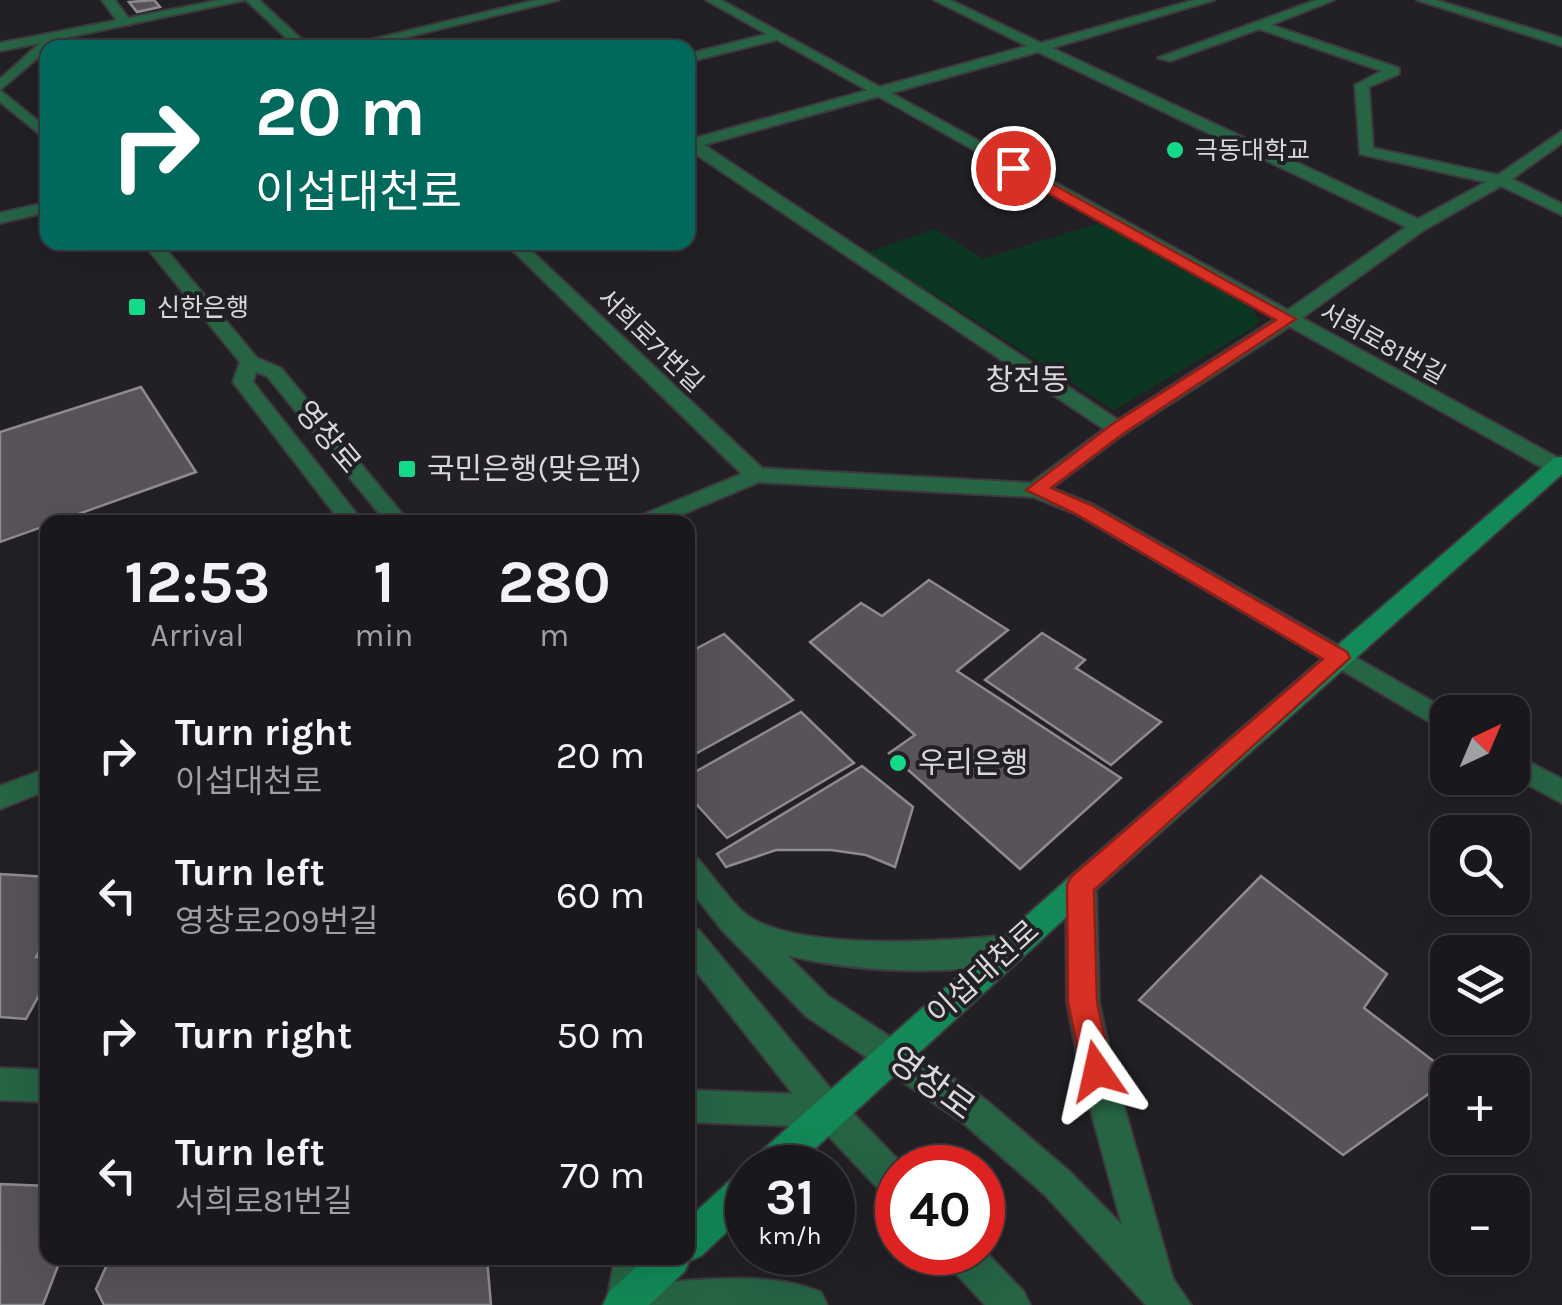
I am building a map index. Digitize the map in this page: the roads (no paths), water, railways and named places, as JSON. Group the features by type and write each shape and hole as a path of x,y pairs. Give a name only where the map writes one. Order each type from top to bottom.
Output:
{"main road":[{"name":"이섭대천로","path":"792,1145 1081,885 1560,465"},
{"path":"695,1236 725,1208"},
{"path":"623,1304 665,1265"}],"street":[{"path":"108,0 125,22"},
{"path":"0,47 239,0"},
{"path":"252,0 296,40"},
{"path":"377,40 553,0"},
{"name":"서희로81번길","path":"712,0 1560,465"},
{"path":"940,0 1418,226"},
{"path":"695,144 1208,0"},
{"path":"1166,58 1328,0"},
{"path":"1422,0 1562,42"},
{"path":"1257,24 1394,71 1362,85 1365,151 1502,180 1562,210"},
{"path":"0,32 58,35"},
{"path":"52,40 58,35"},
{"path":"695,56 775,36"},
{"path":"0,86 40,51"},
{"path":"0,94 40,130"},
{"path":"1036,490 1118,429 1288,319 1418,226 1502,180 1562,136"},
{"path":"695,148 1118,429"},
{"path":"0,218 40,208"},
{"name":"영창로","path":"157,250 250,362 274,372 392,515"},
{"name":"서희로71번길","path":"520,250 756,474"},
{"name":"영창로","path":"250,362 243,382 347,515"},
{"path":"661,515 756,474 1036,490 1084,510 1430,712"},
{"path":"1530,773 1562,792"},
{"path":"0,798 40,781"},
{"name":"영창로","path":"695,875 733,921 817,1006 974,1111 1057,1183 1165,1297"},
{"path":"1081,885 1083,1002 1097,1071 1165,1297"},
{"path":"733,921 808,950 909,956 1010,948"},
{"path":"695,951 828,1111 875,1161"},
{"path":"0,1084 40,1086"},
{"path":"695,1106 828,1111"},
{"path":"632,1265 623,1304 764,1298 808,1305"},
{"path":"983,1275 1011,1305"}],"place":[{"name":"극동대학교","path":"1175,150"},
{"name":"신한은행","path":"137,307"},
{"name":"국민은행(맞은편)","path":"407,469"},
{"name":"우리은행","path":"898,763"}],"district":[{"name":"창전동","path":"1027,380"}]}
